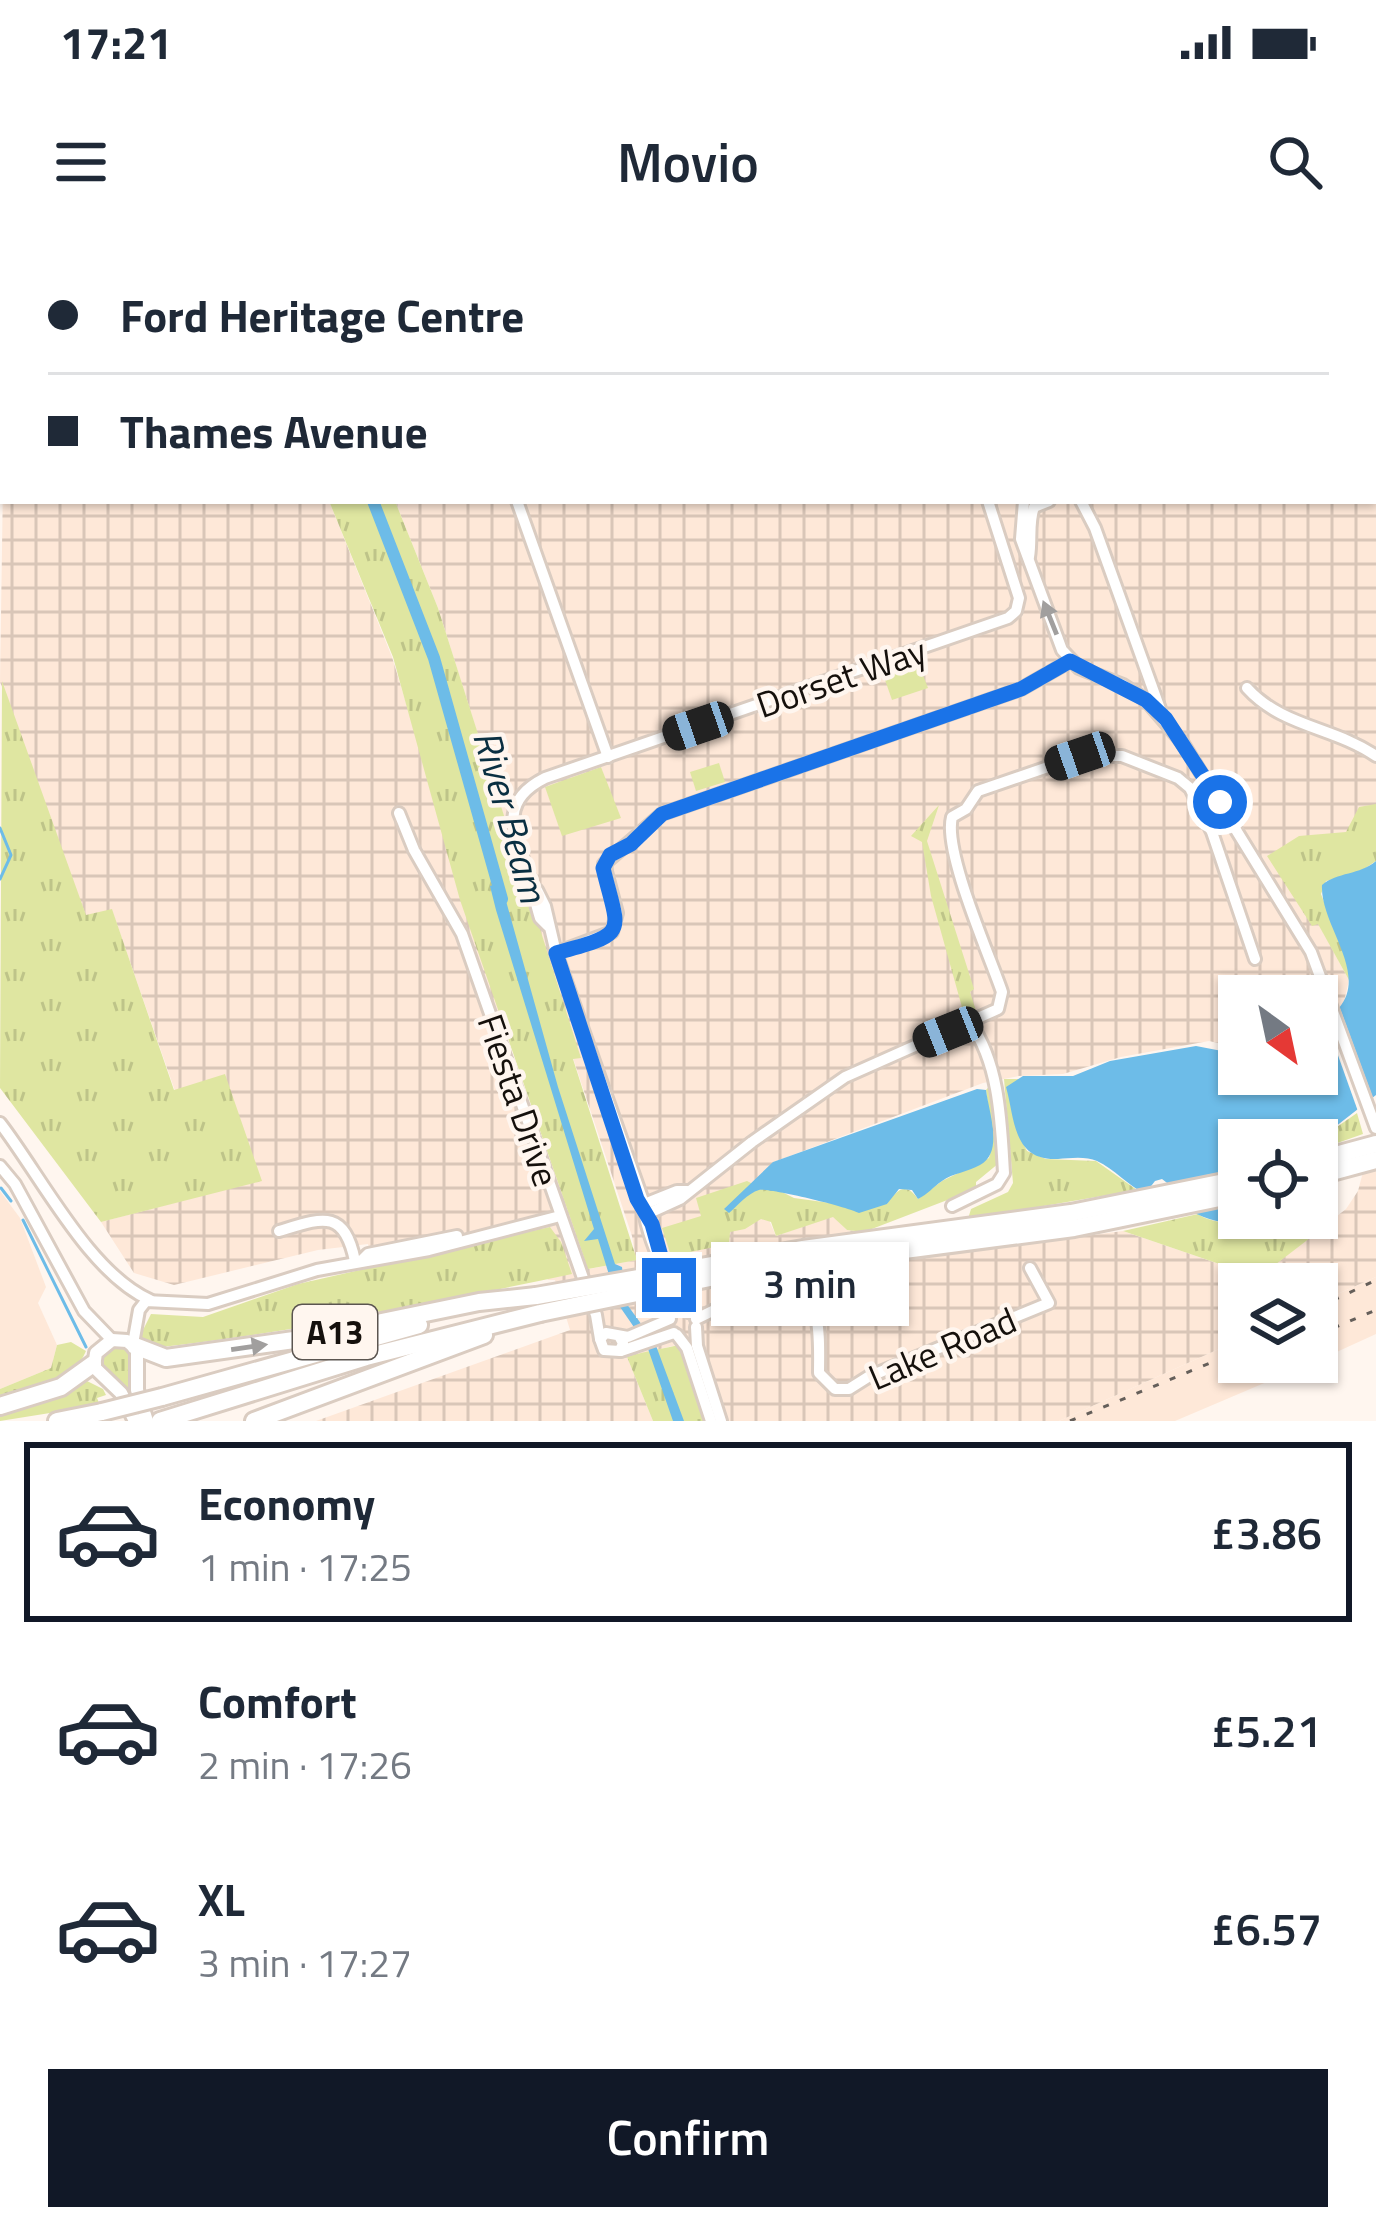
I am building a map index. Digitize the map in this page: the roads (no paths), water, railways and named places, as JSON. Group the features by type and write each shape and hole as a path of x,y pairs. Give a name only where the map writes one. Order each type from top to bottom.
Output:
{"highway":[{"path":"1339,1163 1376,1144"},
{"path":"1339,1163 1376,1160"},
{"name":"A13","path":"56,1421 538,1304 783,1252 1071,1213 1218,1183"},
{"name":"A13","path":"165,1420 538,1304 744,1271 1074,1228 1218,1198"},
{"name":"A13","path":"134,1345 166,1358 294,1340 479,1302 538,1304"},
{"name":"A13","path":"254,1421 538,1304"},
{"path":"0,1406 61,1387 94,1358"}],"main road":[{"path":"135,1421 121,1393 100,1376 94,1358 114,1340 134,1345 140,1360 137,1390 147,1421"}],"street":[{"path":"518,504 608,757"},
{"name":"Dorset Way","path":"556,953 545,906 515,835 513,809 526,790 554,775 1008,618 1016,611 1019,598 989,504"},
{"path":"1031,504 1021,538 1050,623 1070,661 1124,685 1164,717"},
{"path":"1029,560 1031,504"},
{"path":"1083,504 1164,717 1311,952 1376,1128"},
{"path":"711,1421 688,1348 671,1319 669,1285 652,1224 556,953 612,932 617,913 604,864 658,816 1021,689 1070,661"},
{"path":"1124,685 1138,682 1142,666"},
{"path":"1247,688 1280,716 1376,756"},
{"path":"644,1211 687,1191 845,1077 995,1011 1003,998 950,831 952,817 966,809 978,791 1080,756 1122,756 1174,776 1190,788 1211,832 1255,959"},
{"name":"Fiesta Drive","path":"403,812 414,850 462,934 596,1316 600,1339"},
{"path":"952,1205 998,1184 1004,1173 993,1075 970,1023"},
{"path":"0,1124 109,1274 153,1301 176,1306 208,1304 358,1261 380,1261 560,1216"},
{"path":"0,1166 15,1184 84,1311 94,1358"},
{"path":"279,1231 314,1221 335,1222 348,1234 358,1261"},
{"name":"Lake Road","path":"693,1319 791,1279 806,1290 814,1310 821,1344 820,1373 835,1389 849,1389 1049,1303 1030,1268"},
{"path":"669,1285 693,1319 721,1421"},
{"path":"134,1345 141,1305 153,1301"},
{"path":"84,1311 114,1340 135,1324"},
{"name":"Fiesta Drive","path":"596,1316 616,1334"},
{"path":"636,1339 616,1334 600,1339 605,1351 620,1352 671,1319 693,1319"},
{"path":"676,1334 693,1319"},
{"path":"658,1331 676,1334"},
{"path":"616,1334 623,1343 620,1352"}],"water":[{"path":"1376,861 1376,1095 1338,1125 1338,1119 1218,1119 1218,1221 1177,1206 1171,1186 1162,1179 1145,1194 1097,1161 1043,1158 1024,1145 1006,1087 1023,1076 1073,1076 1110,1061 1196,1046 1218,1050 1218,1095 1338,1095 1338,1009 1349,979 1322,885"},
{"path":"501,883 558,1087 615,1264 622,1267 626,1303 655,1343 684,1421 673,1421 647,1346 618,1304 598,1239 584,1241 594,1229 496,910 490,886"},
{"path":"977,1089 986,1090 992,1120 993,1142 987,1159 946,1178 918,1199 912,1190 899,1189 887,1204 859,1213 759,1190 729,1213 724,1209 773,1162"}],"waterway":[{"name":"River Beam","path":"374,504 434,658 502,899"},
{"path":"0,828 11,855 0,879"},
{"path":"1,1188 11,1201"},
{"path":"23,1220 86,1347"}],"railway":[{"path":"1338,1298 1376,1280"},
{"path":"1338,1326 1376,1310"},
{"path":"1070,1421 1218,1360"}]}
